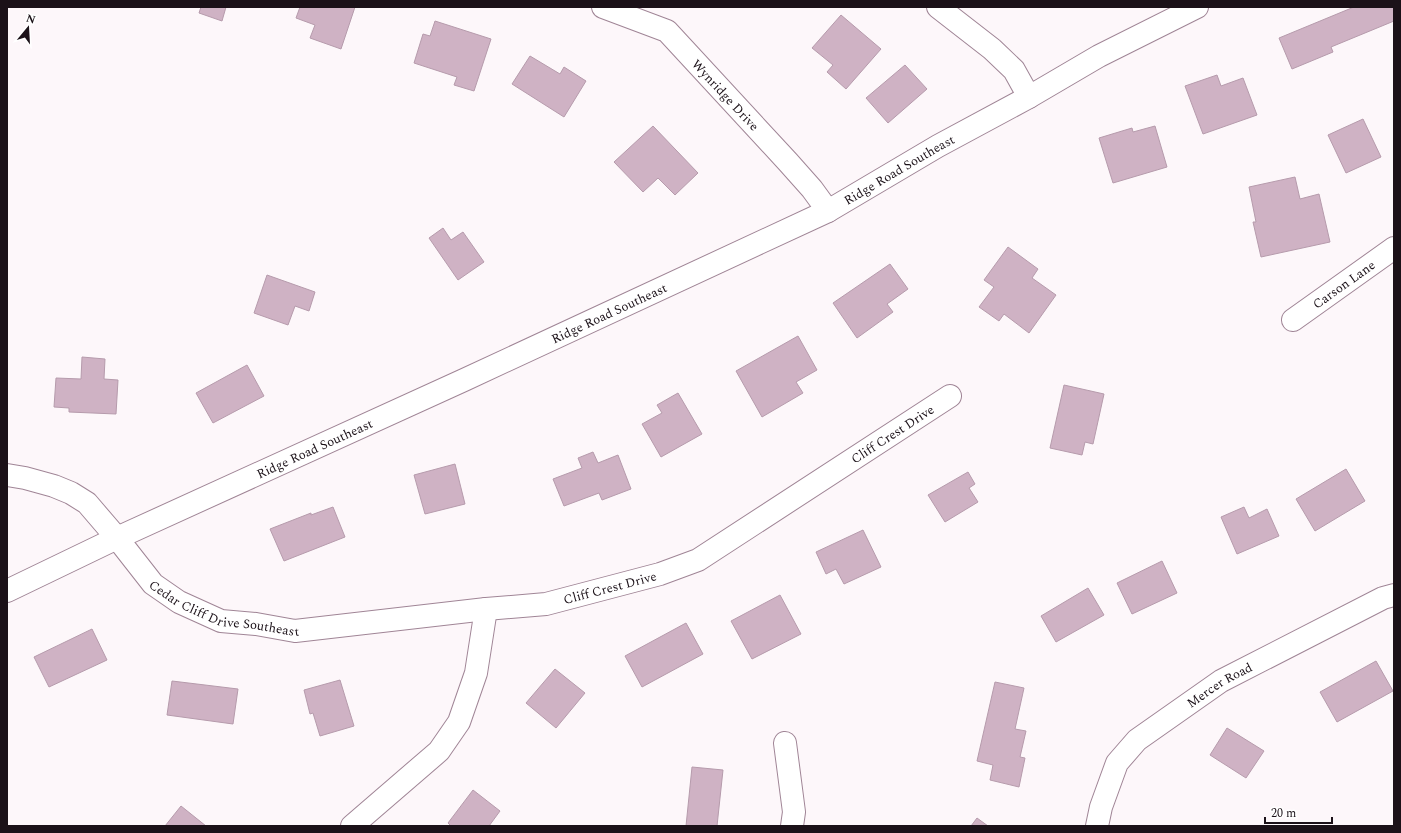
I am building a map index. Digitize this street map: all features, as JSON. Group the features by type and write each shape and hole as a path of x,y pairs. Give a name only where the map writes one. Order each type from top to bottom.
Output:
{"street":[{"name":"Wynridge Drive","path":"603,7 667,31 812,189 828,211"},
{"path":"938,7 992,49 1014,70 1029,97"},
{"name":"Ridge Road Southeast","path":"7,591 117,538 464,380 828,211 938,146 1029,97 1098,56 1197,7"},
{"name":"Carson Lane","path":"1293,320 1394,248"},
{"name":"Cliff Crest Drive","path":"486,609 546,604 660,574 698,560 950,396"},
{"name":"Cedar Cliff Drive Southeast","path":"7,475 25,478 71,492 87,503 153,584 179,602 221,621 256,624 295,630 486,609"},
{"name":"Mercer Road","path":"1097,826 1101,807 1117,762 1137,740 1221,681 1376,602 1394,595"},
{"path":"352,826 439,751 459,722 476,673 486,609"},
{"path":"785,743 794,812 792,826"}],"building":[{"path":"201,7 226,7 222,21 199,13"},
{"path":"300,7 355,7 341,49 310,38 315,25 296,18"},
{"path":"1354,7 1394,7 1394,21 1331,47 1333,52 1292,69 1279,38"},
{"path":"841,15 881,49 846,89 827,72 833,65 812,48"},
{"path":"435,21 491,39 474,91 454,85 457,77 414,63 423,34 430,36"},
{"path":"530,56 560,74 564,67 586,81 564,117 512,84"},
{"path":"905,65 927,89 888,123 866,98"},
{"path":"1217,75 1221,86 1243,78 1257,115 1203,134 1185,86"},
{"path":"1363,119 1381,157 1346,173 1328,135"},
{"path":"653,126 698,173 675,195 658,178 643,192 614,162"},
{"path":"1155,126 1167,167 1113,183 1099,138 1132,128 1133,132"},
{"path":"1295,177 1300,199 1319,194 1330,242 1261,257 1253,222 1256,222 1249,187"},
{"path":"443,228 451,240 463,232 484,262 458,280 429,238"},
{"path":"1008,247 1038,269 1032,278 1056,295 1029,333 1004,314 999,321 979,307 994,287 984,280"},
{"path":"890,264 908,289 887,304 893,312 857,338 833,303"},
{"path":"267,275 315,292 309,311 295,306 288,325 254,313"},
{"path":"798,336 817,370 796,382 803,393 762,417 736,371"},
{"path":"82,357 105,359 104,379 118,380 116,414 69,412 69,408 54,407 56,378 81,379"},
{"path":"247,365 264,396 213,423 196,393"},
{"path":"1064,385 1104,394 1093,444 1085,442 1082,455 1050,448"},
{"path":"678,393 702,434 661,457 642,424 662,413 657,405"},
{"path":"593,452 598,463 618,455 631,489 602,500 599,493 564,506 553,479 582,468 578,458"},
{"path":"455,464 465,504 425,514 414,475"},
{"path":"1346,469 1365,501 1315,531 1296,499"},
{"path":"968,472 975,484 969,488 978,502 945,522 928,495"},
{"path":"333,507 345,537 284,561 270,529 311,513 311,515"},
{"path":"1244,507 1249,518 1267,509 1279,536 1237,554 1221,517"},
{"path":"863,530 881,567 844,584 836,569 826,574 816,552"},
{"path":"1162,561 1177,593 1132,614 1117,583"},
{"path":"1088,588 1104,615 1056,642 1041,616"},
{"path":"780,595 801,634 752,659 731,621"},
{"path":"686,623 703,654 642,687 625,656"},
{"path":"92,629 107,660 49,687 34,657"},
{"path":"1376,661 1393,691 1337,722 1320,692"},
{"path":"555,669 585,693 556,728 526,703"},
{"path":"340,680 354,726 320,736 313,713 310,714 304,690"},
{"path":"172,681 238,689 233,724 167,715"},
{"path":"995,682 1024,688 1015,729 1026,731 1020,757 1025,758 1019,787 990,780 993,765 977,761"},
{"path":"1227,728 1264,751 1246,778 1210,755"},
{"path":"692,767 723,770 717,826 686,826"},
{"path":"473,790 500,811 489,826 451,826 448,823"},
{"path":"181,806 206,826 165,826"},
{"path":"977,818 988,826 971,826"}]}
